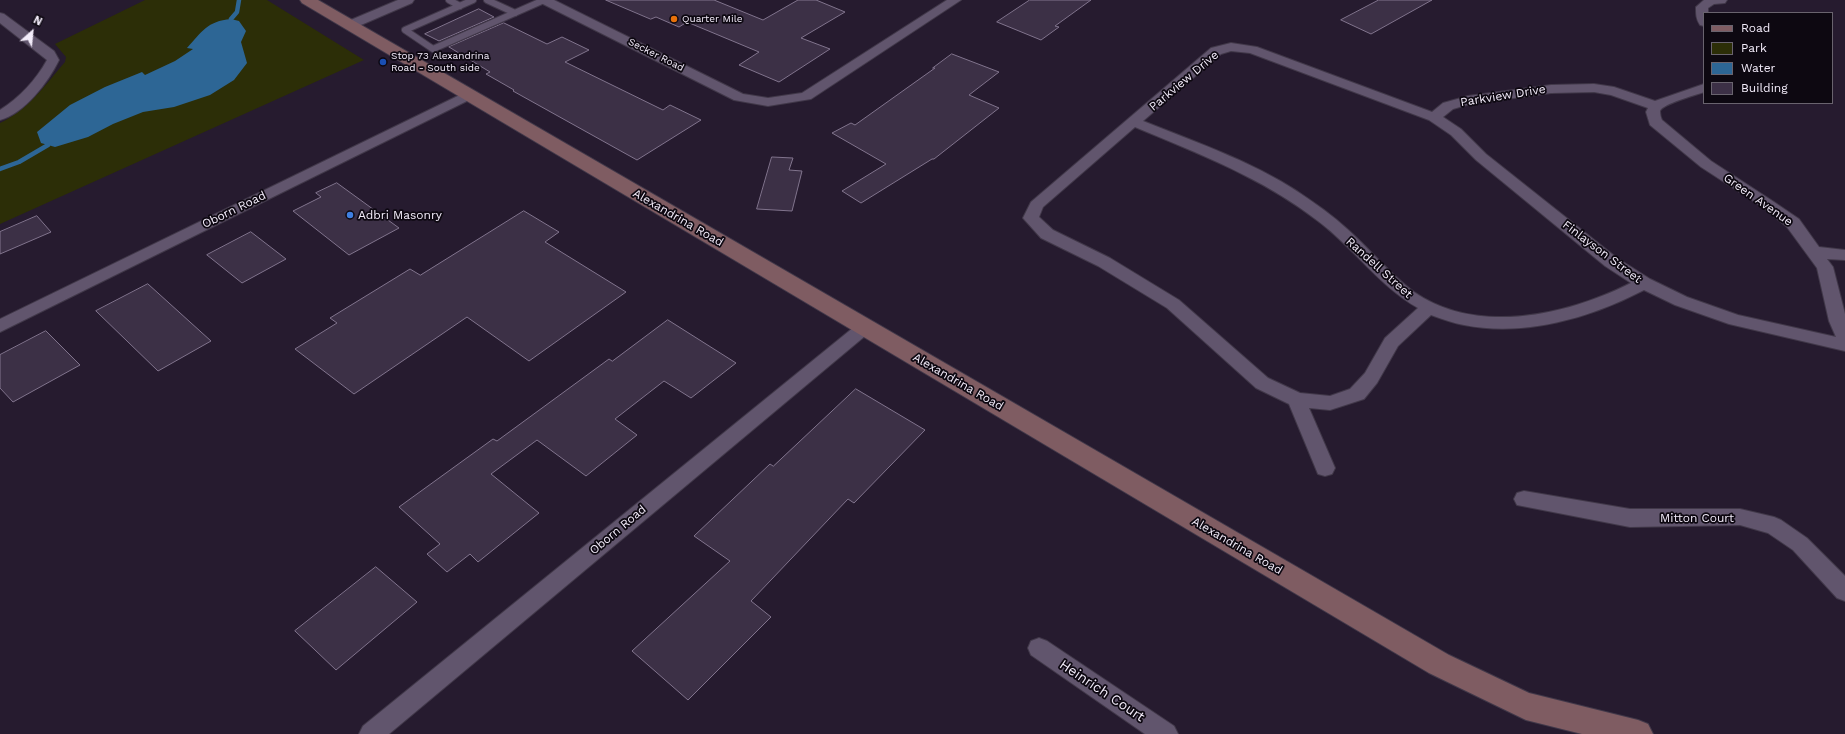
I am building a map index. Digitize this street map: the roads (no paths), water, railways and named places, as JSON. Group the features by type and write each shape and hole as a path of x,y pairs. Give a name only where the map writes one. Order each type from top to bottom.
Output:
{"main road":[{"name":"Alexandrina Road","path":"307,0 1439,664 1526,706 1628,733"}],"street":[{"path":"350,25 408,0"},
{"name":"Secker Road","path":"545,0 739,97 768,102 806,96 955,0"},
{"path":"1703,20 1702,7 1711,1 1721,0"},
{"path":"0,17 49,54 53,60 31,90 13,108 0,116"},
{"name":"Parkview Drive","path":"1428,308 1391,342 1371,378 1356,394 1330,403 1297,400 1262,382 1173,304 1104,262 1046,234 1031,218 1036,205 1216,51 1231,47 1252,50 1434,116 1448,106 1468,100 1551,88 1594,88 1618,92 1656,106"},
{"path":"1656,106 1668,100 1703,88"},
{"name":"Oborn Road","path":"0,326 468,94"},
{"path":"768,102 769,116"},
{"name":"Green Avenue","path":"1656,106 1653,112 1655,122 1706,164 1769,205 1793,223 1825,267 1838,321 1845,337"},
{"name":"Finlayson Street","path":"1434,116 1456,132 1481,157 1611,262 1644,283 1681,301 1735,320 1845,345"},
{"name":"Randell Street","path":"1134,122 1217,156 1271,182 1325,218 1389,280 1409,297 1428,308 1462,319 1499,323 1555,318 1621,296 1644,283"},
{"path":"1815,252 1845,255"},
{"name":"Oborn Road","path":"371,734 865,327"},
{"path":"1297,400 1301,414 1317,447 1325,468"},
{"name":"Mitton Court","path":"1524,499 1630,518 1740,517 1774,526 1800,544 1845,591"},
{"name":"Heinrich Court","path":"1038,648 1166,734"}],"lane":[{"path":"449,0 460,6"},
{"path":"473,0 405,30 433,50 545,0"},
{"path":"487,0 515,13"}],"water":[{"path":"231,19 239,21 246,31 241,42 247,63 234,80 210,95 174,107 143,112 113,124 88,137 55,147 41,143 37,132 70,105 105,87 142,72 145,75 175,61 193,49 187,48 201,32 210,25 223,20"}],"waterway":[{"path":"231,19 237,12 239,0"},
{"path":"0,169 19,162 48,145"}],"place":[{"name":"Quarter Mile","path":"674,19"},
{"name":"Stop 73 Alexandrina Road - South side","path":"383,62"},
{"name":"Adbri Masonry","path":"350,215"}]}
